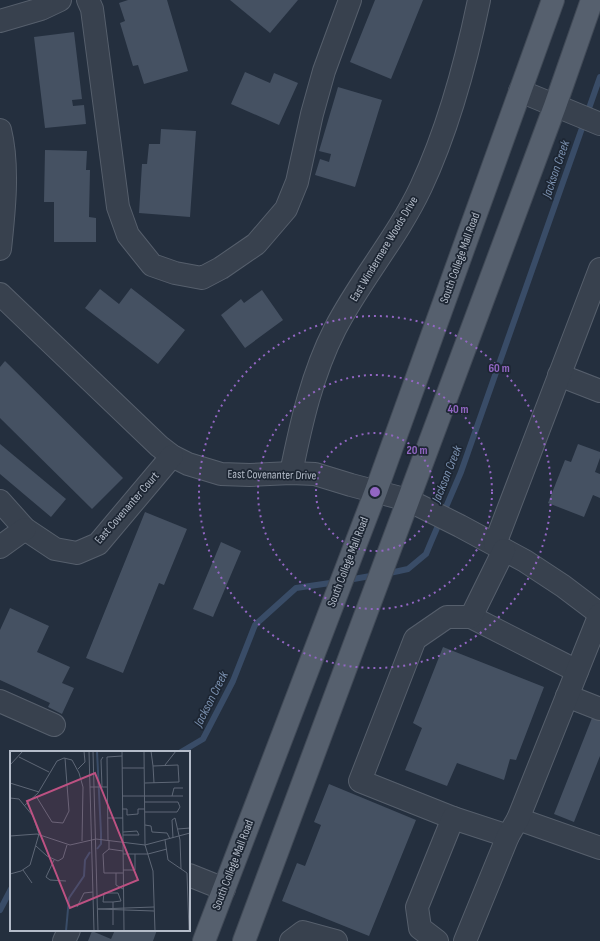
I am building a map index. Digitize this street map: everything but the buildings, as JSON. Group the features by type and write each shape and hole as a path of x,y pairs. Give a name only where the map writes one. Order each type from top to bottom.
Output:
{"main road":[{"name":"South College Mall Road","path":"204,941 376,491 553,0"},
{"path":"244,941 408,500 564,110 592,0"}],"street":[{"path":"0,21 41,9 60,0"},
{"path":"88,0 92,9 118,207 128,235 152,265 175,273 202,278 221,268 256,244 286,209 297,182 312,114 322,78 350,0"},
{"name":"East Windermere Woods Drive","path":"291,473 304,413 314,379 325,350 342,317 399,228 421,188 436,152 464,63 478,0"},
{"path":"520,91 599,124"},
{"path":"0,130 3,144 4,216 0,249"},
{"path":"471,617 499,547 559,375 600,269"},
{"name":"East Covenanter Drive","path":"0,294 159,446 172,456 188,464 221,474 315,474 408,500 455,523 525,561 563,586 600,614"},
{"path":"559,375 600,391"},
{"name":"East Covenanter Court","path":"0,501 25,529 55,549 77,553 98,544 172,456"},
{"path":"0,547 25,529"},
{"path":"465,941 600,614"},
{"path":"577,671 471,617 447,617 415,639 360,781 453,818 513,827 600,848"},
{"path":"567,696 600,709"},
{"path":"0,701 54,725"},
{"path":"437,941 420,928 417,907 453,818"},
{"path":"190,876 224,890"},
{"path":"64,941 69,931"},
{"path":"291,941 304,932 336,941"}],"waterway":[{"name":"Jackson Creek","path":"385,574 408,569 426,554 461,472 600,77"},
{"name":"Jackson Creek","path":"348,580 376,575"},
{"name":"Jackson Creek","path":"183,751 203,739 233,681 255,625 296,588 337,582"},
{"name":"Jackson Creek","path":"0,910 10,891"}]}
